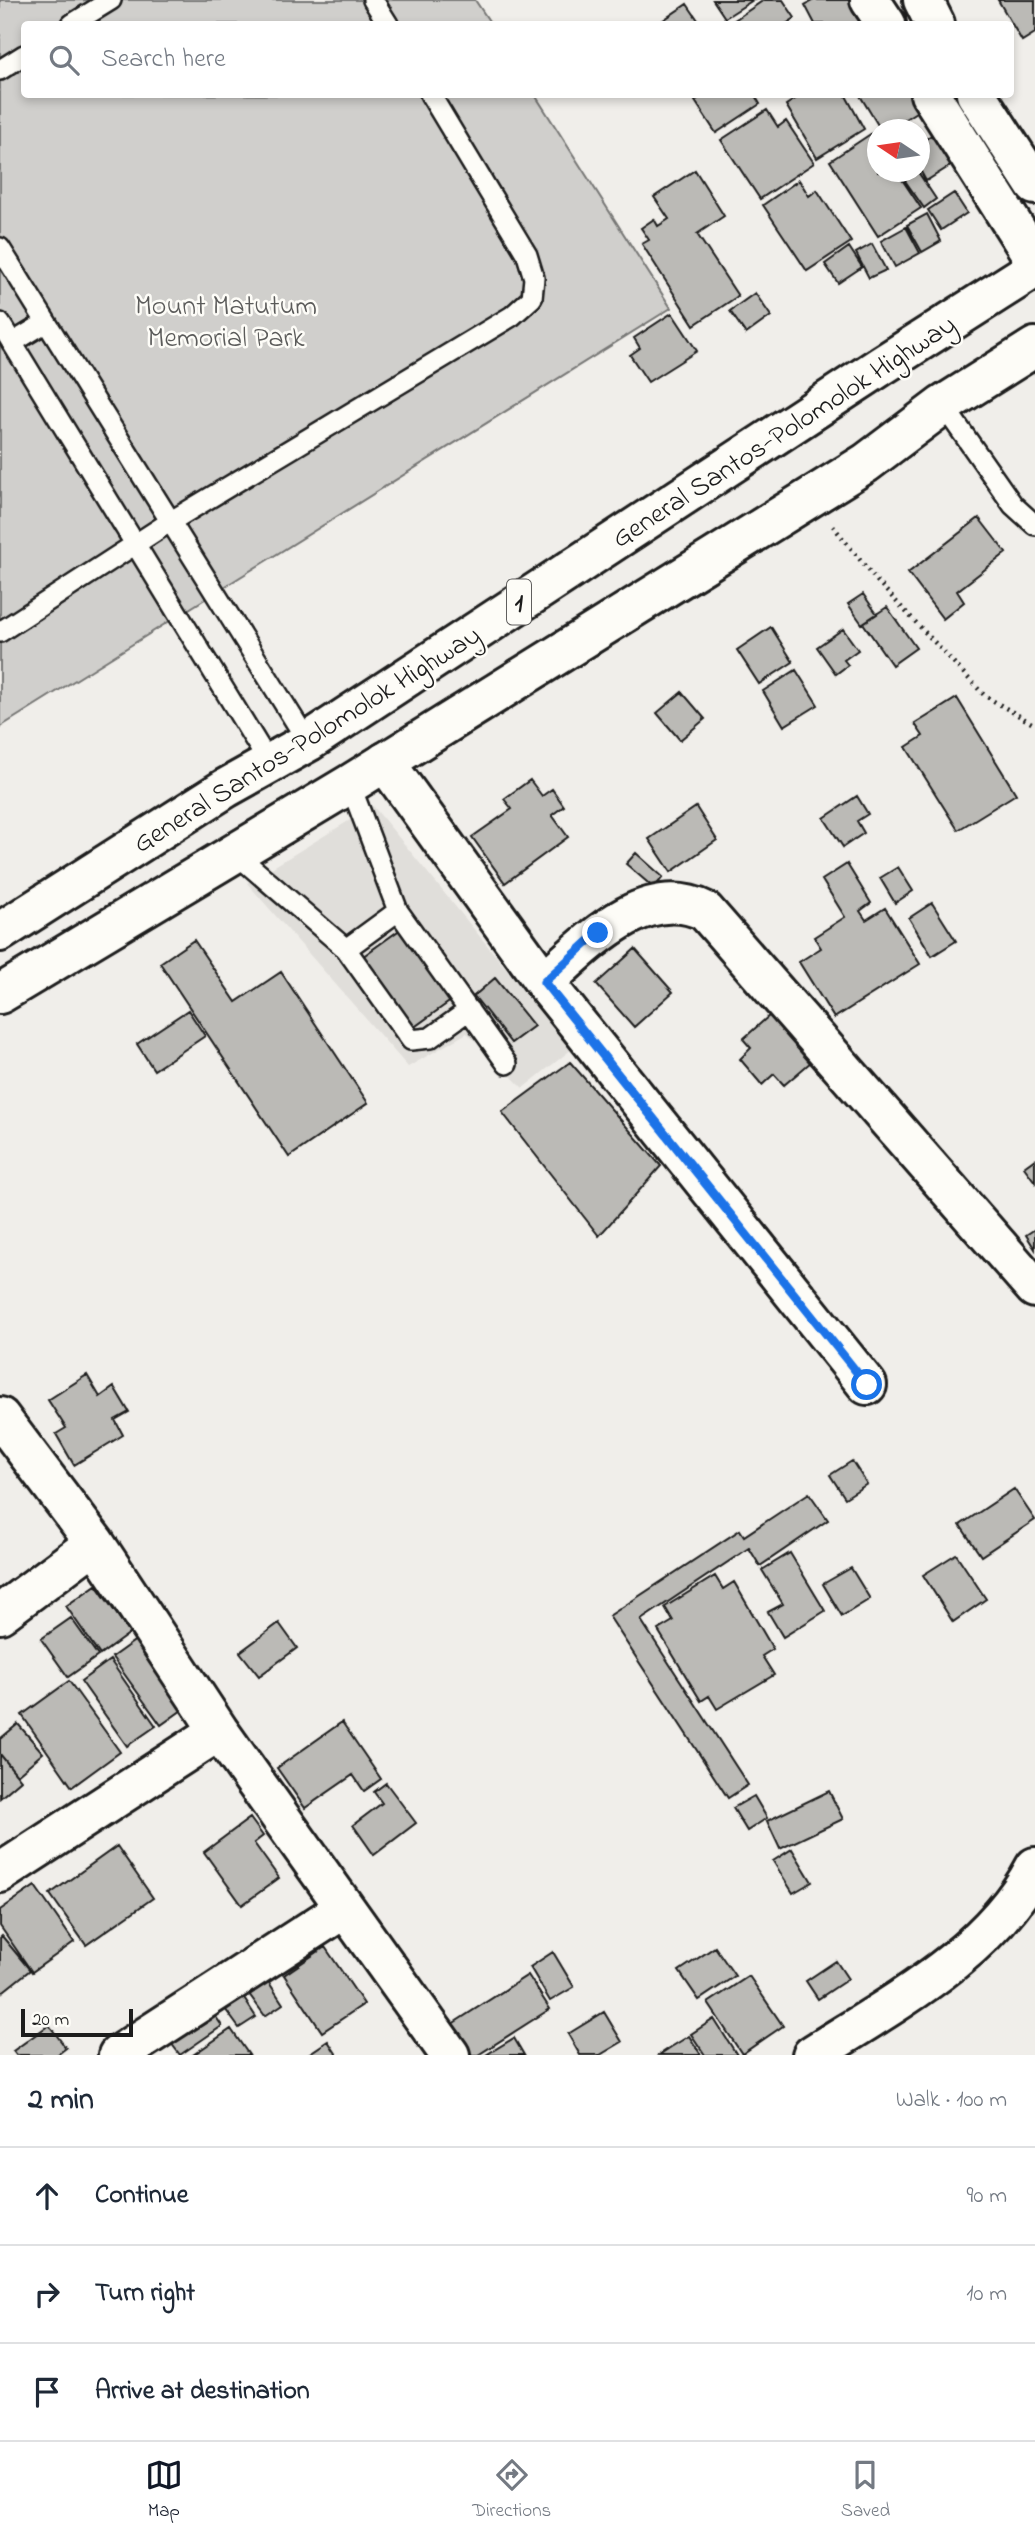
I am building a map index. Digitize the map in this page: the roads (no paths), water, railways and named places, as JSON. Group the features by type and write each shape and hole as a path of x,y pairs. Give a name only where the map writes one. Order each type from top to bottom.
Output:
{"main road":[{"path":"870,0 884,21"},
{"path":"923,0 934,21"},
{"path":"933,98 1035,260"},
{"path":"979,98 1030,165"},
{"name":"General Santos-Polomolok Highway","path":"0,932 269,763 308,742 858,380 1035,268"},
{"name":"1","path":"0,994 350,784 866,463 943,405 1035,347"},
{"path":"385,762 544,982 867,1385"},
{"path":"544,982 598,933 634,912 676,903 705,911 1035,1288"},
{"path":"0,1417 96,1544 219,1731 450,2055"},
{"path":"0,1614 96,1544"},
{"path":"0,1873 219,1731"},
{"path":"812,2055 895,2002 989,1929 1019,1897 1035,1867"},
{"path":"118,2055 345,1908"}],"lane":[{"path":"77,21 111,0"},
{"path":"373,0 385,21"},
{"path":"0,70 21,57"},
{"path":"0,632 135,543 512,316 532,298 534,278 527,255 432,98"},
{"path":"0,248 168,523 308,742"},
{"path":"0,323 269,763"},
{"path":"12,343 45,323"},
{"path":"943,405 1013,505 1035,525"},
{"path":"350,784 398,911 430,963 469,1010 507,1064"},
{"path":"235,853 346,948 385,996 411,1040 430,1038 469,1010"},
{"path":"346,948 398,911"}],"park label":[{"name":"Mount Matutum Memorial Park","path":"226,320"}]}
